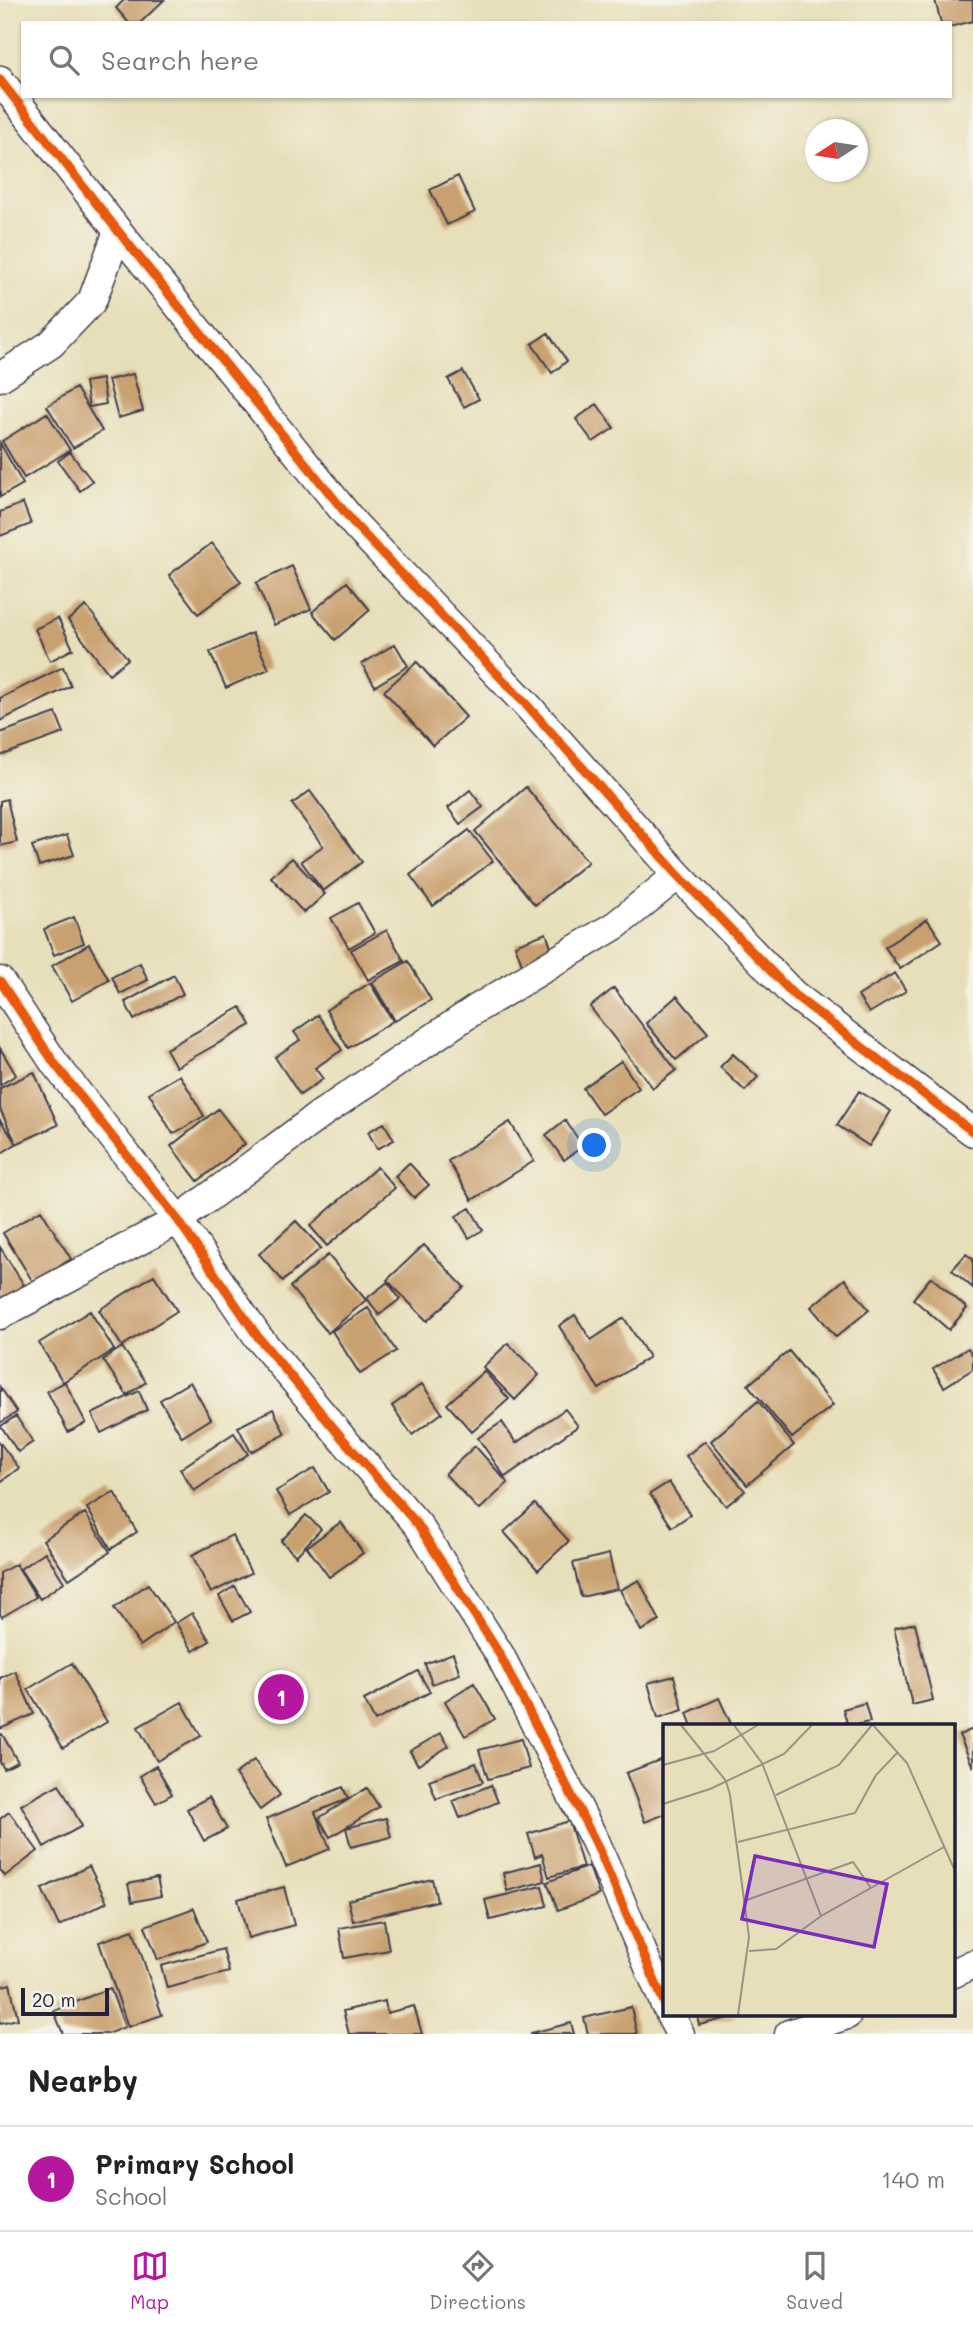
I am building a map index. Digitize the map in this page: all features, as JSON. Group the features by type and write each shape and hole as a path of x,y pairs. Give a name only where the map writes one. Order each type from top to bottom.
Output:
{"street":[{"path":"0,80 355,526 526,704 678,875 793,995 973,1132"},
{"path":"0,377 51,344 92,300 118,231"},
{"path":"0,1315 178,1220 321,1114 465,1017 616,925 678,875"},
{"path":"0,981 55,1065 178,1220 258,1337 418,1525 500,1655 596,1843 663,2000"},
{"path":"956,1972 973,1964"},
{"path":"671,2016 680,2034"},
{"path":"789,2034 844,2016"}],"building":[{"path":"124,0 164,0 142,21 127,21 116,8"},
{"path":"935,0 973,0 973,21 952,26 952,21 940,21"},
{"path":"458,176 475,212 447,225 430,190"},
{"path":"548,333 567,361 552,373 532,344"},
{"path":"463,371 479,399 464,407 448,379"},
{"path":"133,374 143,411 118,418 108,380"},
{"path":"102,379 106,404 89,407 85,382"},
{"path":"76,388 102,431 73,448 47,406"},
{"path":"597,404 614,428 593,442 576,419"},
{"path":"47,413 70,450 24,478 2,441"},
{"path":"0,443 23,484 0,497"},
{"path":"70,452 92,481 80,491 58,461"},
{"path":"23,503 31,524 0,536 0,512"},
{"path":"212,543 241,582 198,614 169,575"},
{"path":"292,566 311,609 274,625 256,583"},
{"path":"347,582 370,610 335,640 312,612"},
{"path":"86,606 128,659 109,674 68,620"},
{"path":"58,618 73,649 50,661 35,629"},
{"path":"252,633 269,669 226,688 210,652"},
{"path":"395,644 408,666 375,686 362,664"},
{"path":"417,662 466,717 433,746 384,691"},
{"path":"63,667 71,686 0,721 0,698"},
{"path":"56,713 64,733 0,756 0,733"},
{"path":"526,787 588,862 535,905 475,831"},
{"path":"470,790 483,807 460,824 448,808"},
{"path":"310,791 362,862 323,891 301,861 323,846 292,804"},
{"path":"7,799 17,842 0,846 0,801"},
{"path":"469,830 493,861 433,906 410,875"},
{"path":"67,835 74,855 39,866 32,846"},
{"path":"292,858 325,894 304,913 271,877"},
{"path":"358,903 375,933 349,948 331,918"},
{"path":"74,917 84,943 54,955 44,929"},
{"path":"927,919 942,941 900,969 885,947"},
{"path":"387,930 404,961 368,980 351,950"},
{"path":"546,933 553,953 522,964 515,945"},
{"path":"89,944 109,980 72,1001 52,966"},
{"path":"408,961 431,1000 395,1021 372,982"},
{"path":"140,963 148,980 120,994 112,977"},
{"path":"895,973 906,991 869,1013 858,996"},
{"path":"174,975 183,994 134,1020 125,1002"},
{"path":"370,983 393,1021 348,1048 326,1010"},
{"path":"614,988 676,1070 653,1088 590,1007"},
{"path":"677,996 708,1033 676,1060 646,1023"},
{"path":"241,1007 251,1025 176,1067 166,1049"},
{"path":"318,1015 342,1050 315,1068 323,1079 300,1095 275,1057 300,1040 294,1032"},
{"path":"0,1048 16,1075 0,1085"},
{"path":"733,1054 758,1077 745,1091 720,1067"},
{"path":"621,1061 639,1088 601,1114 583,1088"},
{"path":"34,1072 58,1125 0,1154 0,1120 16,1143 0,1109 0,1088"},
{"path":"180,1075 204,1116 173,1134 149,1093"},
{"path":"859,1091 891,1111 869,1146 837,1125"},
{"path":"218,1109 245,1144 198,1181 171,1146"},
{"path":"565,1120 583,1146 564,1160 546,1135"},
{"path":"510,1122 534,1161 472,1200 448,1161"},
{"path":"384,1123 394,1140 377,1149 368,1132"},
{"path":"409,1163 429,1185 414,1198 395,1176"},
{"path":"377,1167 395,1188 327,1246 310,1226"},
{"path":"470,1208 483,1230 469,1238 456,1216"},
{"path":"41,1210 71,1259 33,1282 3,1233"},
{"path":"296,1221 321,1248 283,1281 259,1254"},
{"path":"424,1245 464,1287 427,1321 387,1280"},
{"path":"0,1247 24,1285 0,1300"},
{"path":"966,1254 973,1259 973,1288 952,1270"},
{"path":"328,1255 366,1300 328,1333 290,1287"},
{"path":"154,1275 177,1311 122,1346 99,1310"},
{"path":"931,1277 967,1308 949,1330 913,1299"},
{"path":"845,1279 869,1310 836,1337 811,1307"},
{"path":"388,1282 400,1299 379,1315 367,1298"},
{"path":"368,1308 396,1351 360,1374 332,1331"},
{"path":"90,1311 114,1350 63,1382 39,1343"},
{"path":"575,1315 591,1340 624,1318 649,1357 599,1389 559,1326"},
{"path":"508,1343 539,1375 515,1400 483,1367"},
{"path":"122,1347 146,1382 127,1395 103,1360"},
{"path":"968,1348 973,1356 973,1369 944,1387 933,1369"},
{"path":"789,1351 833,1405 792,1438 748,1385"},
{"path":"484,1371 509,1399 472,1432 447,1404"},
{"path":"65,1382 86,1423 68,1432 47,1391"},
{"path":"190,1382 211,1419 182,1437 160,1400"},
{"path":"422,1384 442,1413 412,1435 392,1406"},
{"path":"0,1387 17,1412 0,1423"},
{"path":"139,1391 147,1410 101,1433 92,1414"},
{"path":"758,1401 794,1445 747,1485 711,1441"},
{"path":"273,1409 285,1434 251,1452 238,1427"},
{"path":"565,1409 578,1426 505,1477 478,1438 502,1422 516,1443"},
{"path":"16,1416 33,1442 18,1452 1,1426"},
{"path":"234,1433 248,1454 194,1491 180,1469"},
{"path":"705,1441 745,1491 726,1506 686,1456"},
{"path":"0,1443 19,1468 2,1481 0,1479"},
{"path":"475,1446 508,1483 479,1510 445,1474"},
{"path":"315,1468 329,1492 290,1515 276,1491"},
{"path":"669,1482 690,1515 672,1527 650,1494"},
{"path":"114,1492 137,1532 111,1549 87,1508"},
{"path":"535,1504 569,1541 538,1570 504,1532"},
{"path":"85,1513 110,1552 69,1579 43,1540"},
{"path":"306,1515 321,1529 296,1556 281,1541"},
{"path":"341,1522 363,1553 329,1577 307,1547"},
{"path":"232,1535 251,1573 211,1593 192,1555"},
{"path":"45,1552 64,1582 40,1599 20,1569"},
{"path":"609,1554 617,1589 581,1597 573,1563"},
{"path":"16,1564 36,1597 2,1617 0,1573"},
{"path":"639,1580 660,1621 641,1631 620,1590"},
{"path":"148,1584 174,1622 140,1646 114,1608"},
{"path":"235,1586 250,1612 233,1621 219,1596"},
{"path":"192,1613 210,1641 193,1651 176,1623"},
{"path":"915,1623 933,1700 912,1705 894,1628"},
{"path":"453,1653 460,1674 432,1684 425,1664"},
{"path":"72,1663 107,1722 63,1748 28,1689"},
{"path":"15,1671 34,1714 0,1729 0,1678"},
{"path":"418,1671 430,1692 375,1721 364,1700"},
{"path":"674,1676 683,1710 658,1718 648,1683"},
{"path":"474,1683 495,1719 465,1736 445,1701"},
{"path":"719,1698 731,1724 691,1724 687,1713"},
{"path":"182,1702 201,1736 157,1761 138,1727"},
{"path":"865,1703 870,1722 847,1724 843,1709"},
{"path":"973,1729 973,1767 959,1735"},
{"path":"441,1733 449,1746 418,1765 410,1751"},
{"path":"2,1734 18,1762 4,1769 0,1762"},
{"path":"521,1739 529,1768 488,1779 479,1750"},
{"path":"663,1759 663,1815 645,1822 626,1773"},
{"path":"254,1760 280,1795 260,1810 235,1774"},
{"path":"476,1763 483,1782 436,1799 429,1780"},
{"path":"156,1766 172,1794 156,1803 140,1776"},
{"path":"59,1784 82,1826 44,1847 21,1805"},
{"path":"491,1785 498,1802 460,1818 453,1801"},
{"path":"343,1787 348,1799 315,1812 330,1849 286,1867 266,1819"},
{"path":"367,1788 379,1807 330,1837 319,1818"},
{"path":"209,1797 227,1829 204,1841 187,1809"},
{"path":"9,1812 38,1851 5,1876 0,1870 0,1819"},
{"path":"386,1818 391,1837 351,1847 346,1828"},
{"path":"569,1821 583,1867 549,1877 542,1854 535,1857 528,1834"},
{"path":"541,1863 545,1881 507,1891 503,1873"},
{"path":"89,1866 107,1902 59,1926 42,1889"},
{"path":"589,1866 599,1895 558,1910 547,1882"},
{"path":"157,1878 161,1896 132,1902 128,1884"},
{"path":"432,1879 437,1901 353,1921 348,1900"},
{"path":"542,1886 547,1906 490,1920 485,1900"},
{"path":"284,1887 294,1925 248,1938 238,1899"},
{"path":"194,1908 207,1942 158,1960 145,1926"},
{"path":"384,1920 389,1950 344,1958 339,1928"},
{"path":"133,1930 162,2015 128,2027 99,1942"},
{"path":"223,1949 229,1972 167,1988 161,1966"},
{"path":"10,1984 18,2019 0,2023 0,1987"},
{"path":"110,1988 125,2027 107,2034 63,2034 54,2011"},
{"path":"385,2001 387,2013 414,2006 422,2034 349,2034 343,2011"},
{"path":"631,2007 637,2034 588,2034 584,2018"},
{"path":"697,2016 737,2016 699,2025"},
{"path":"571,2023 574,2034 531,2034 531,2033"}],"cycle path":[{"path":"0,80 356,526 526,704 678,875 793,994 973,1132"},
{"path":"0,981 55,1064 178,1220 258,1337 418,1525 500,1655 596,1843 663,2000"}],"place":[{"name":"Primary School","path":"281,1697"}]}
